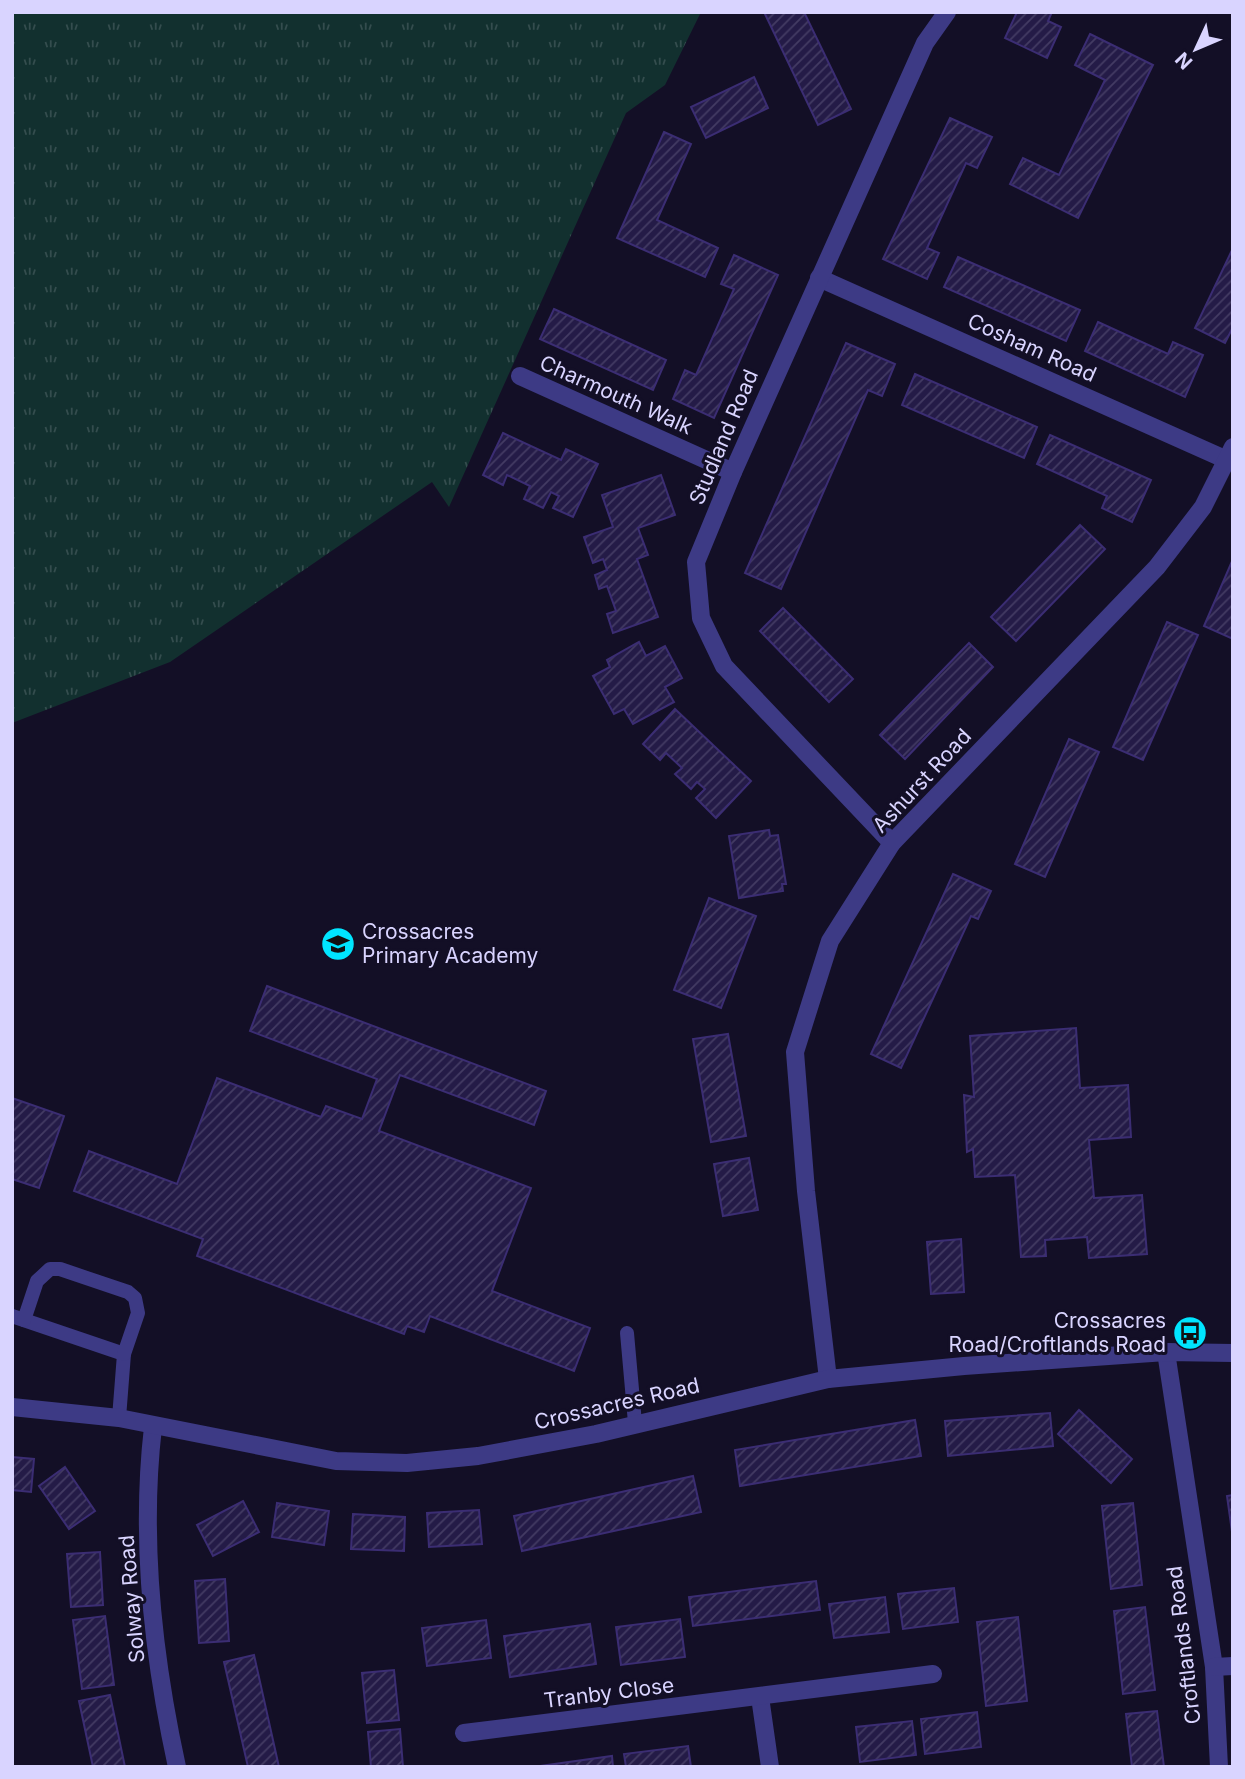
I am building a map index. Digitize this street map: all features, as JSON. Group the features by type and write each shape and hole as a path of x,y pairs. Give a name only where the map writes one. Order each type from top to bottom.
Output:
{"street":[{"name":"Studland Road","path":"892,844 724,666 701,618 696,562 733,472 925,43 947,12"},
{"name":"Cosham Road","path":"819,278 1230,454"},
{"name":"Charmouth Walk","path":"520,376 733,472"},
{"name":"Ashurst Road","path":"828,1379 806,1191 794,1052 830,941 892,844 1157,567 1203,507 1230,454"},
{"name":"Crossacres Road","path":"12,1407 119,1418 153,1427 336,1461 407,1463 478,1456 596,1434 828,1379 964,1366 1166,1352 1233,1353"},
{"name":"Croftlands Road","path":"1166,1352 1214,1667 1219,1767"},
{"name":"Solway Road","path":"153,1427 148,1470 149,1563 166,1714 177,1767"},
{"path":"1214,1667 1233,1666"},
{"name":"Tranby Close","path":"464,1733 933,1674"},
{"path":"760,1697 770,1767"}],"lane":[{"path":"119,1418 124,1354 138,1313 135,1298 128,1293 60,1269 50,1269 37,1281 18,1318 124,1354"},
{"path":"627,1333 635,1423"}],"green space":[{"path":"12,12 701,12 665,85 626,113 449,507 432,482 170,662 12,723"}],"building":[{"path":"764,12 804,12 851,109 818,125"},
{"path":"1017,12 1052,12 1048,21 1061,27 1047,58 1005,38"},
{"path":"1090,34 1153,65 1078,218 1010,184 1023,158 1059,175 1105,80 1075,65"},
{"path":"754,77 768,108 706,138 691,107"},
{"path":"950,118 992,137 977,168 966,163 927,248 939,253 927,279 883,259"},
{"path":"664,132 691,144 657,220 718,248 705,277 617,238"},
{"path":"1233,248 1233,327 1225,343 1195,328"},
{"path":"734,255 778,275 714,418 673,399 685,370 696,375 734,289 721,284"},
{"path":"958,257 1080,310 1066,341 944,287"},
{"path":"554,309 666,360 653,390 540,339"},
{"path":"1098,322 1168,354 1173,342 1203,355 1185,397 1085,351"},
{"path":"846,343 895,364 882,396 868,390 781,589 745,573"},
{"path":"915,374 1037,427 1024,458 902,405"},
{"path":"503,433 561,460 566,449 598,464 573,517 553,508 559,496 551,492 543,508 524,499 530,486 507,475 503,485 483,475"},
{"path":"1050,435 1151,480 1132,522 1102,508 1107,496 1037,464"},
{"path":"661,475 675,515 638,528 648,555 637,559 658,617 613,633 607,614 616,611 607,586 599,589 595,575 607,570 603,559 593,563 584,537 613,527 602,495"},
{"path":"1080,525 1105,549 1016,641 991,617"},
{"path":"1233,559 1233,639 1204,626"},
{"path":"783,608 853,679 829,702 760,631"},
{"path":"1167,622 1198,635 1143,760 1113,747"},
{"path":"639,642 646,656 665,646 682,678 665,687 674,702 633,724 624,709 614,714 593,676 610,667 607,660"},
{"path":"969,643 993,667 905,759 880,735"},
{"path":"675,709 751,781 716,818 696,798 705,789 697,782 691,789 675,774 682,768 666,753 660,760 643,744"},
{"path":"1069,739 1099,752 1045,877 1015,864"},
{"path":"769,830 770,836 778,835 786,884 782,884 783,891 739,898 729,836"},
{"path":"953,874 991,891 978,919 971,916 901,1068 871,1054"},
{"path":"709,898 756,916 721,1008 674,990"},
{"path":"267,986 546,1091 534,1125 400,1075 379,1131 531,1188 492,1291 590,1328 574,1371 430,1316 424,1332 407,1326 404,1334 197,1256 203,1239 74,1191 89,1151 177,1184 217,1078 321,1117 326,1106 362,1119 377,1079 250,1031"},
{"path":"1076,1028 1080,1088 1128,1085 1131,1137 1089,1140 1094,1198 1142,1195 1147,1254 1089,1258 1087,1237 1045,1240 1046,1256 1021,1257 1015,1175 975,1177 973,1149 967,1152 964,1095 974,1097 970,1036"},
{"path":"728,1034 746,1136 711,1142 693,1039"},
{"path":"12,1098 64,1116 39,1188 12,1179"},
{"path":"749,1158 758,1210 723,1216 714,1164"},
{"path":"961,1239 964,1292 931,1294 927,1242"},
{"path":"1079,1410 1132,1459 1111,1483 1058,1434"},
{"path":"1050,1413 1053,1446 948,1456 945,1421"},
{"path":"915,1420 921,1456 740,1486 735,1450"},
{"path":"12,1457 34,1459 31,1492 12,1490"},
{"path":"65,1467 95,1511 69,1529 39,1486"},
{"path":"693,1476 701,1512 522,1551 514,1516"},
{"path":"1233,1495 1233,1539 1227,1496"},
{"path":"243,1501 259,1532 213,1556 197,1525"},
{"path":"277,1503 329,1511 324,1545 272,1537"},
{"path":"1133,1503 1142,1585 1111,1589 1102,1506"},
{"path":"479,1510 482,1544 429,1547 427,1513"},
{"path":"353,1514 405,1517 404,1551 351,1549"},
{"path":"100,1552 103,1605 71,1607 67,1554"},
{"path":"225,1579 229,1641 199,1643 195,1581"},
{"path":"816,1581 820,1610 693,1626 689,1597"},
{"path":"954,1588 958,1622 903,1629 898,1594"},
{"path":"885,1597 889,1632 834,1638 829,1604"},
{"path":"1145,1607 1155,1690 1123,1694 1114,1611"},
{"path":"105,1616 114,1685 82,1689 73,1620"},
{"path":"1018,1617 1027,1701 986,1706 977,1622"},
{"path":"680,1619 685,1657 621,1665 616,1627"},
{"path":"486,1620 491,1658 427,1666 422,1628"},
{"path":"590,1624 596,1664 510,1677 504,1636"},
{"path":"254,1655 279,1767 248,1767 224,1662"},
{"path":"394,1670 399,1720 367,1723 362,1673"},
{"path":"110,1695 125,1767 93,1767 79,1701"},
{"path":"1157,1711 1164,1767 1132,1767 1126,1714"},
{"path":"977,1712 981,1747 925,1754 921,1719"},
{"path":"912,1721 916,1755 860,1762 856,1727"},
{"path":"400,1729 403,1767 371,1767 368,1732"},
{"path":"688,1746 691,1767 626,1767 624,1754"},
{"path":"612,1756 613,1767 533,1767"}],"place":[{"name":"Crossacres Primary Academy","path":"338,944"},
{"name":"Crossacres Road/Croftlands Road","path":"1190,1333"}]}
